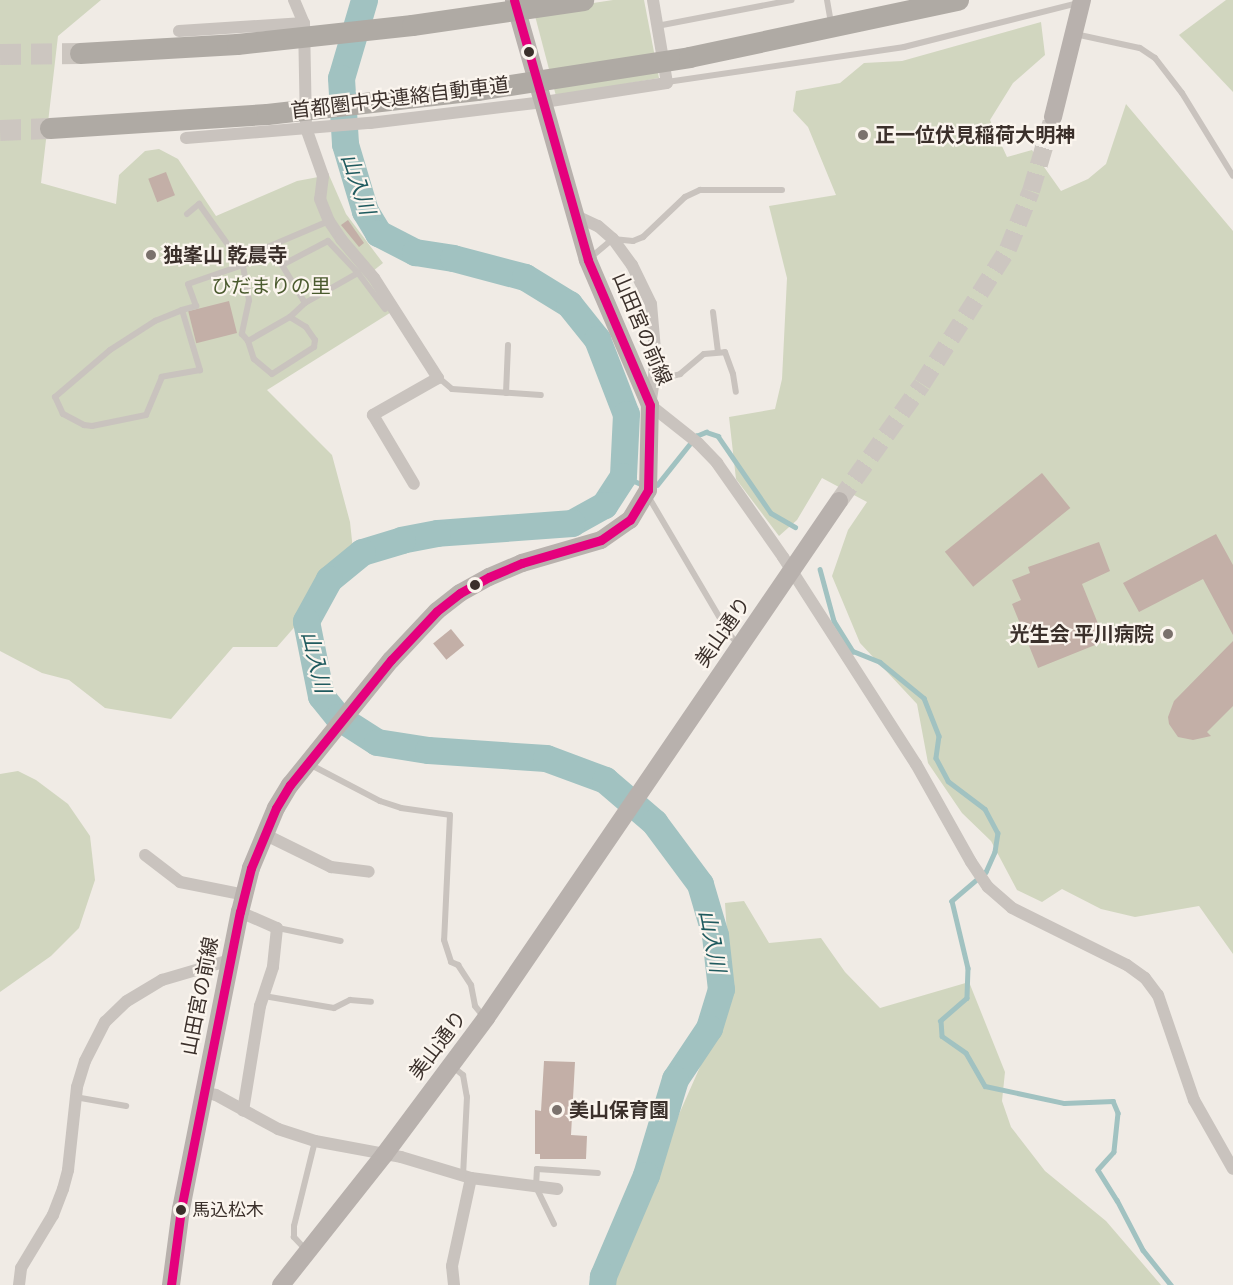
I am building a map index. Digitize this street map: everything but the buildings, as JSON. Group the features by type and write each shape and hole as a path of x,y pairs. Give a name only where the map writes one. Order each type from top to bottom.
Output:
{"highway":[{"path":"80,53 237,44 401,26 583,0"},
{"name":"首都圏中央連絡自動車道","path":"50,128 144,123 419,98 689,57 948,3 976,0"}],"main road":[{"name":"山田宮の前線","path":"171,1285 181,1209 242,903 264,834 290,785 413,636 437,611 460,593 489,577 522,563 601,540 630,520 647,488 650,405 588,260 514,0"},
{"path":"1053,117 1083,0"},
{"name":"美山通り","path":"281,1285 384,1155 486,1018 839,501"}],"street":[{"path":"294,0 304,23 306,128 323,176 320,199 340,240 374,278 438,378 373,415 414,484"},
{"path":"186,138 306,128 319,129 544,102 667,82 653,0"},
{"path":"179,31 304,23"},
{"path":"574,215 598,226 613,239 632,265 651,304 654,380 650,405 694,439 717,463 792,571 916,764 987,885 1012,908 1127,965 1145,978 1158,995 1168,1018 1194,1100 1233,1168"},
{"path":"264,834 331,867 369,872"},
{"path":"146,855 180,882 242,903 277,928 273,966 263,996 243,1111"},
{"path":"20,1285 21,1268 53,1215 63,1189 68,1170 75,1096 85,1061 99,1032 111,1016 127,1001 162,980 230,960"},
{"path":"203,1092 216,1095 278,1130 315,1141 401,1157 467,1177 557,1189"},
{"path":"454,1285 452,1266 467,1177"}],"lane":[{"path":"657,26 792,0"},
{"path":"826,0 832,27"},
{"path":"667,82 904,47 1089,0"},
{"path":"1076,29 1140,48 1155,58 1187,100 1233,176"},
{"path":"588,260 599,248 613,239 633,241 643,237 685,197 700,190 782,190"},
{"path":"187,214 192,207 199,204 243,266 249,300 242,334 248,341 254,359 272,374 314,347 315,340 306,327 290,317"},
{"path":"257,260 263,249 329,221"},
{"path":"282,265 328,241 358,273 385,309"},
{"path":"182,310 200,370 162,377 146,415 92,426 84,425 63,414 55,398 110,350 155,321 182,310 196,306 188,284 272,255 282,265 305,303"},
{"path":"248,341 290,317 305,303 358,273"},
{"path":"713,312 718,352"},
{"path":"506,393 508,345"},
{"path":"654,380 680,374 704,354 725,352 736,392"},
{"path":"438,378 452,389 541,395"},
{"path":"647,488 730,635 740,646"},
{"path":"308,763 380,801 401,808 450,815 444,940 451,962 458,965 471,986 475,1006 486,1018"},
{"path":"277,928 341,941"},
{"path":"263,996 334,1008 351,1000 371,1002"},
{"path":"452,1065 463,1075 467,1097 467,1177"},
{"path":"75,1096 126,1106"},
{"path":"308,1251 294,1237 294,1226 315,1141"},
{"path":"554,1224 536,1187 537,1169 598,1173"}],"green space":[{"name":"ひだまりの里","path":"0,0 101,0 58,36 41,183 116,204 119,175 145,151 159,149 178,159 216,216 297,181 329,175 346,214 383,263 368,275 393,311 267,390 332,455 350,522 354,559 277,647 233,647 171,719 105,708 69,680 42,673 0,651"},
{"path":"613,0 644,0 659,78 556,96 534,12"},
{"path":"1226,0 1233,0 1233,92 1179,35"},
{"path":"1041,22 1045,55 1013,83 990,120 1007,157 1032,150 1061,191 1088,179 1106,164 1126,104 1233,231 1233,954 1199,906 1135,917 1101,909 1062,889 1042,902 1017,890 991,841 962,813 928,763 917,704 860,643 832,576 848,530 867,502 822,478 797,520 779,536 736,479 729,417 775,409 782,379 787,278 769,206 836,195 808,127 793,111 796,91 840,83 864,63 902,61"},
{"path":"18,771 36,780 68,804 90,836 95,880 79,928 51,956 0,992 0,774"},
{"path":"744,901 769,943 821,938 845,972 880,1008 969,982 1005,1072 1002,1101 1011,1127 1045,1171 1106,1221 1161,1285 610,1285 613,1263 731,997 725,903"}],"waterway":[{"name":"山入川","path":"364,0 341,78 345,144 365,211 378,233 415,252 453,258 525,277 569,304 597,339 626,414 623,476 604,505 572,523 437,533 402,540 362,552 329,579 306,621 321,696 338,717 377,742 428,750 546,758 605,780 654,822 700,884 715,935 721,989 709,1028 675,1079 646,1175 603,1276 602,1285"},
{"path":"651,485 657,485 696,436 706,432 718,436 771,513 795,527"},
{"path":"623,476 643,485"},
{"path":"820,569 834,621 853,651 880,662 924,698 939,736 936,758 948,781 985,809 998,833 995,852 986,872 952,901 968,968 967,998 941,1021 942,1036 966,1053 985,1086 1064,1103 1113,1101 1118,1113 1114,1152 1098,1170 1117,1200 1143,1250 1171,1285"}],"tunnel":[{"path":"0,54 80,53"},
{"path":"839,501 922,384 1008,249 1031,191 1053,117"},
{"path":"0,130 50,128"}],"transit line":[{"path":"171,1285 181,1209 240,912 251,868 276,808 290,785 391,660 437,611 460,593 489,577 522,563 601,540 630,520 648,490 650,405 588,260 514,0"}],"place":[{"name":"正一位伏見稲荷大明神","path":"863,135"},
{"name":"独峯山 乾晨寺","path":"151,255"},
{"name":"光生会 平川病院","path":"1168,634"},
{"name":"美山保育園","path":"557,1110"},
{"name":"馬込松木","path":"181,1210"}]}
